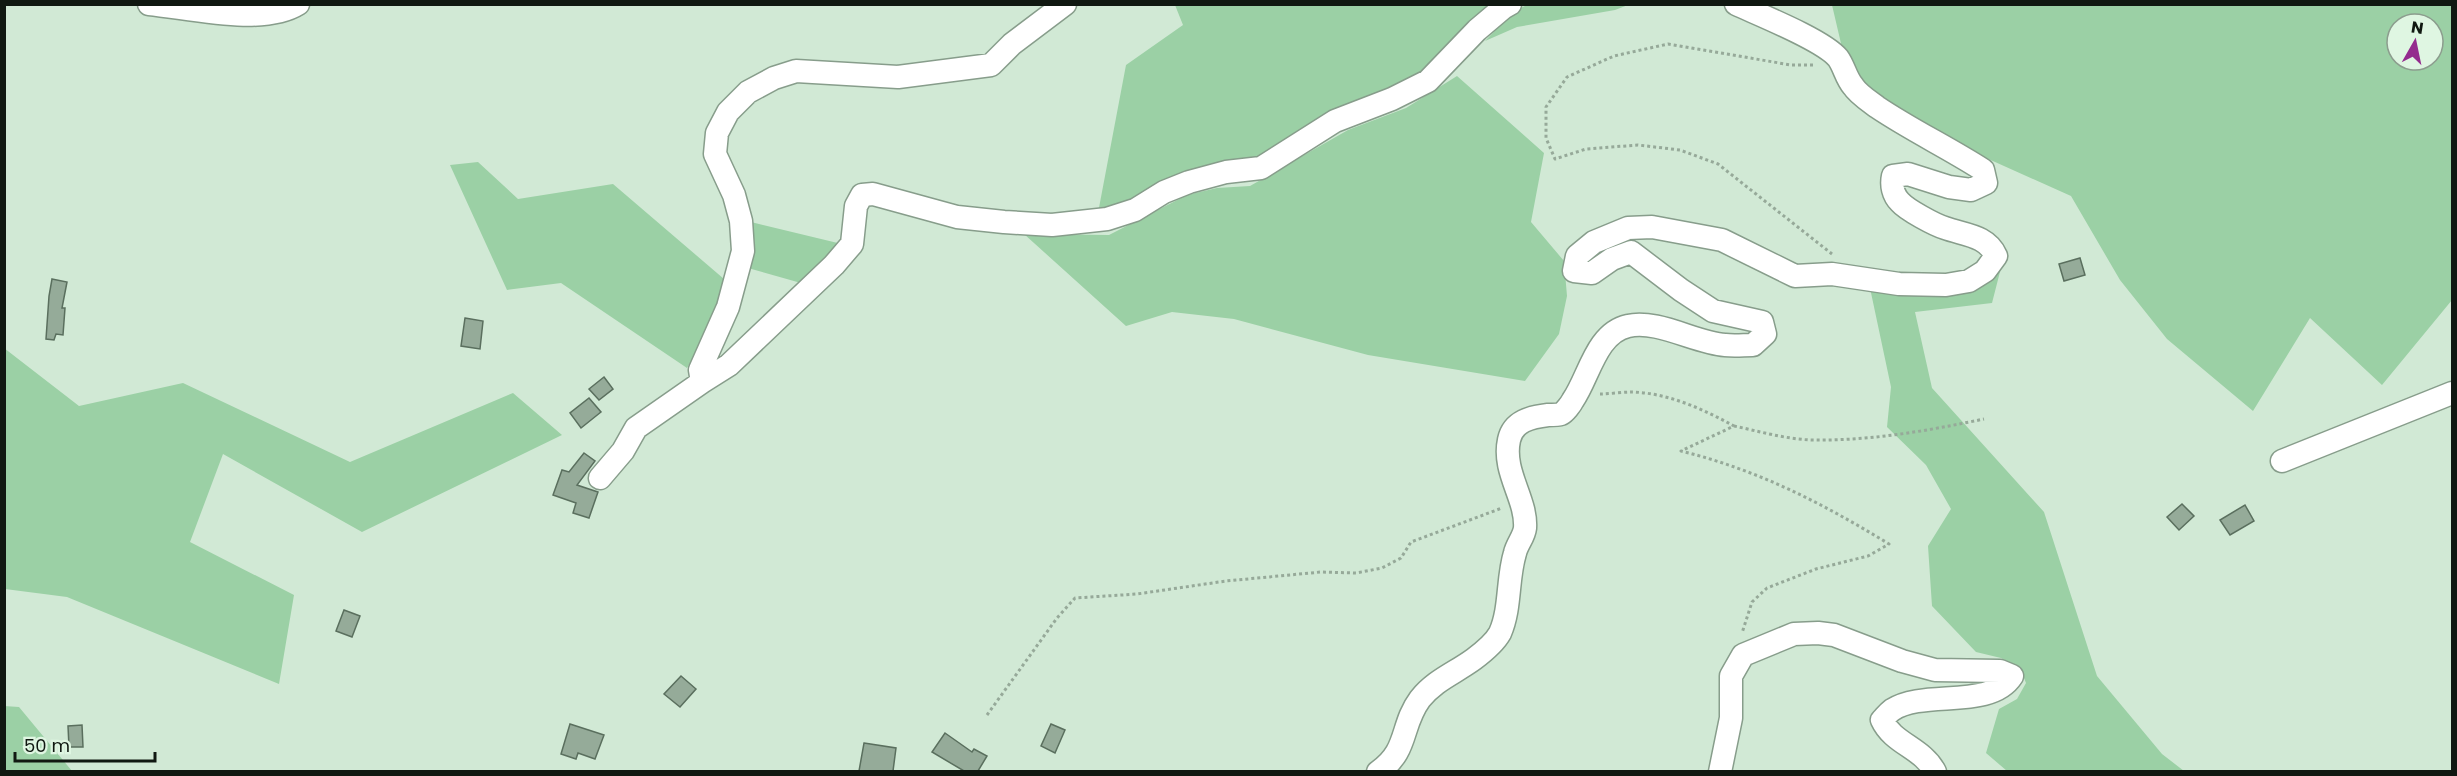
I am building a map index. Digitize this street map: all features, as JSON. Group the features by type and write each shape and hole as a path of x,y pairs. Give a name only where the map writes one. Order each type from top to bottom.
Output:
{"street":[{"path":"149,4 239,15 276,14 298,4"},
{"path":"702,382 700,370 728,307 743,251 741,221 724,172 715,154 717,133 728,112 748,92 774,78 796,71 898,77 991,65 1012,44 1065,4"},
{"path":"600,478 623,451 636,428 729,365 834,265 852,244 856,206 862,195 873,194 957,217 1004,222 1052,225 1107,219 1135,210 1164,192 1189,182 1226,172 1262,168 1335,121 1392,99 1428,81 1477,30 1510,4"},
{"path":"1378,771 1391,763 1403,741 1407,720 1420,699 1436,682 1473,660 1499,635 1515,551 1525,530 1524,510 1513,485 1509,460 1508,441 1513,428 1526,420 1561,414 1573,401 1599,349 1613,332 1629,325 1668,330 1724,345 1753,345 1765,334 1762,322 1713,311 1631,252 1612,259 1592,273 1574,271 1577,256 1594,242 1628,228 1652,227 1722,240 1795,276 1832,274 1899,284 1946,285 1969,281 1985,271 1996,256 1992,246 1973,236 1944,228 1900,202 1891,185 1893,176 1908,174 1949,187 1971,190 1986,183 1983,170 1936,144 1878,107 1853,87 1838,57 1816,42 1736,4"},
{"path":"2282,461 2452,393"},
{"path":"1720,771 1731,718 1731,676 1743,655 1794,634 1818,633 1834,635 1902,661 1935,670 2000,671 2012,676 2006,685 1992,692 1909,705 1893,710 1882,720 1886,730 1919,752 1935,771"}],"path":[{"path":"1838,57 1823,65 1791,65 1668,44 1614,56 1567,77 1546,106 1546,138 1555,159 1586,149 1638,145 1680,150 1718,164 1839,259"},
{"path":"1573,401 1598,394 1633,392 1672,399 1707,412 1734,426 1808,440 1874,439 1984,419"},
{"path":"1734,426 1681,451 1722,461 1772,480 1843,516 1889,544 1869,556 1816,569 1767,588 1752,602 1741,635 1743,655"},
{"path":"987,715 1057,618 1075,598 1137,594 1272,577 1364,571 1382,567 1401,558 1411,542 1520,501"}],"green space":[{"path":"1175,5 1498,5 1422,76 1264,160 1159,188 1098,213 1126,65 1183,25"},
{"path":"1527,5 1628,5 1615,10 1517,27 1485,41 1514,11"},
{"path":"1832,5 2452,5 2452,300 2382,385 2310,318 2253,411 2167,339 2120,280 2071,196 1935,135 1857,81 1843,52"},
{"path":"1457,76 1544,153 1531,222 1564,261 1567,296 1559,334 1525,381 1368,355 1234,319 1172,312 1126,326 1024,234 1109,235 1187,195 1217,188 1250,186 1348,130 1406,108"},
{"path":"478,162 518,199 613,184 724,279 725,285 703,342 687,368 561,283 507,290 450,165"},
{"path":"751,222 846,245 808,285 748,268"},
{"path":"2002,264 1992,303 1915,312 1932,388 2044,512 2097,676 2162,754 2184,771 2007,771 1986,753 1999,709 2017,699 2026,683 2020,668 2001,658 1976,652 1932,606 1928,546 1951,509 1926,465 1887,427 1891,387 1870,288"},
{"path":"4,348 79,406 183,383 350,462 513,393 562,435 362,532 223,454 190,542 294,595 279,684 67,597 5,589"},
{"path":"4,706 19,707 72,771 5,771"}],"building":[{"path":"2080,258 2085,275 2064,281 2059,264"},
{"path":"52,279 67,282 62,308 65,308 63,335 56,334 54,340 46,339"},
{"path":"465,318 483,321 480,349 461,346"},
{"path":"604,377 613,389 599,400 589,389"},
{"path":"589,398 601,412 581,428 570,413"},
{"path":"584,453 595,461 577,485 598,492 589,518 573,513 576,503 553,495 562,470 569,472"},
{"path":"2182,504 2194,516 2179,530 2167,517"},
{"path":"2245,505 2254,521 2230,535 2220,520"},
{"path":"344,610 360,616 352,637 336,631"},
{"path":"681,676 696,689 680,707 664,694"},
{"path":"570,724 604,735 595,759 578,753 576,759 561,754"},
{"path":"1051,724 1065,730 1055,753 1041,746"},
{"path":"82,725 83,747 69,747 68,726"},
{"path":"945,733 972,752 974,749 987,756 978,771 964,771 932,752"},
{"path":"864,743 896,748 893,771 859,771"}]}
